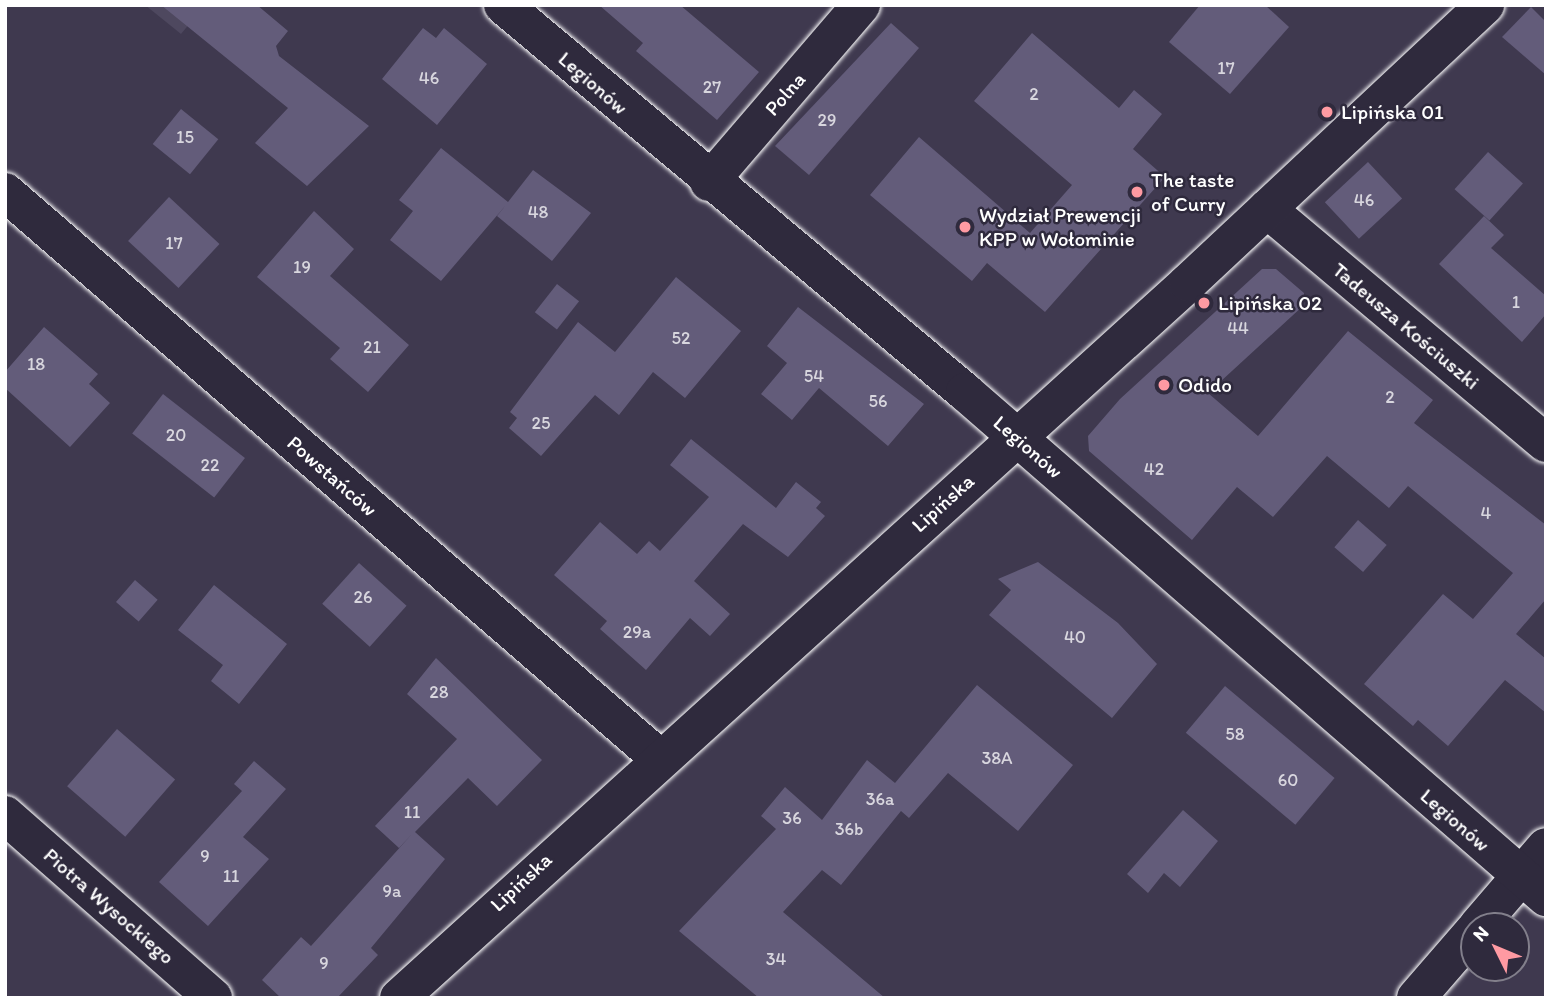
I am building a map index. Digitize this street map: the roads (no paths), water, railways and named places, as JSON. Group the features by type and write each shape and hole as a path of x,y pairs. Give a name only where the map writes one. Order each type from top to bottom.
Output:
{"street":[{"name":"Legionów","path":"503,5 709,182 1017,437 1534,887"},
{"name":"Polna","path":"709,182 861,5"},
{"name":"Lipińska","path":"399,998 659,758 1267,209 1485,5"},
{"name":"Powstańców","path":"5,192 659,758"},
{"name":"Tadeusza Kościuszki","path":"1267,209 1546,443"},
{"name":"Piotra Wysockiego","path":"5,815 213,998"},
{"path":"1498,912 1534,887 1546,847"},
{"path":"1416,998 1460,947"}],"place":[{"name":"Lipińska 01","path":"1327,112"},
{"name":"The taste of Curry","path":"1137,192"},
{"name":"Wydział Prewencji KPP w Wołominie","path":"965,227"},
{"name":"Lipińska 02","path":"1204,303"},
{"name":"Odido","path":"1164,385"}]}
